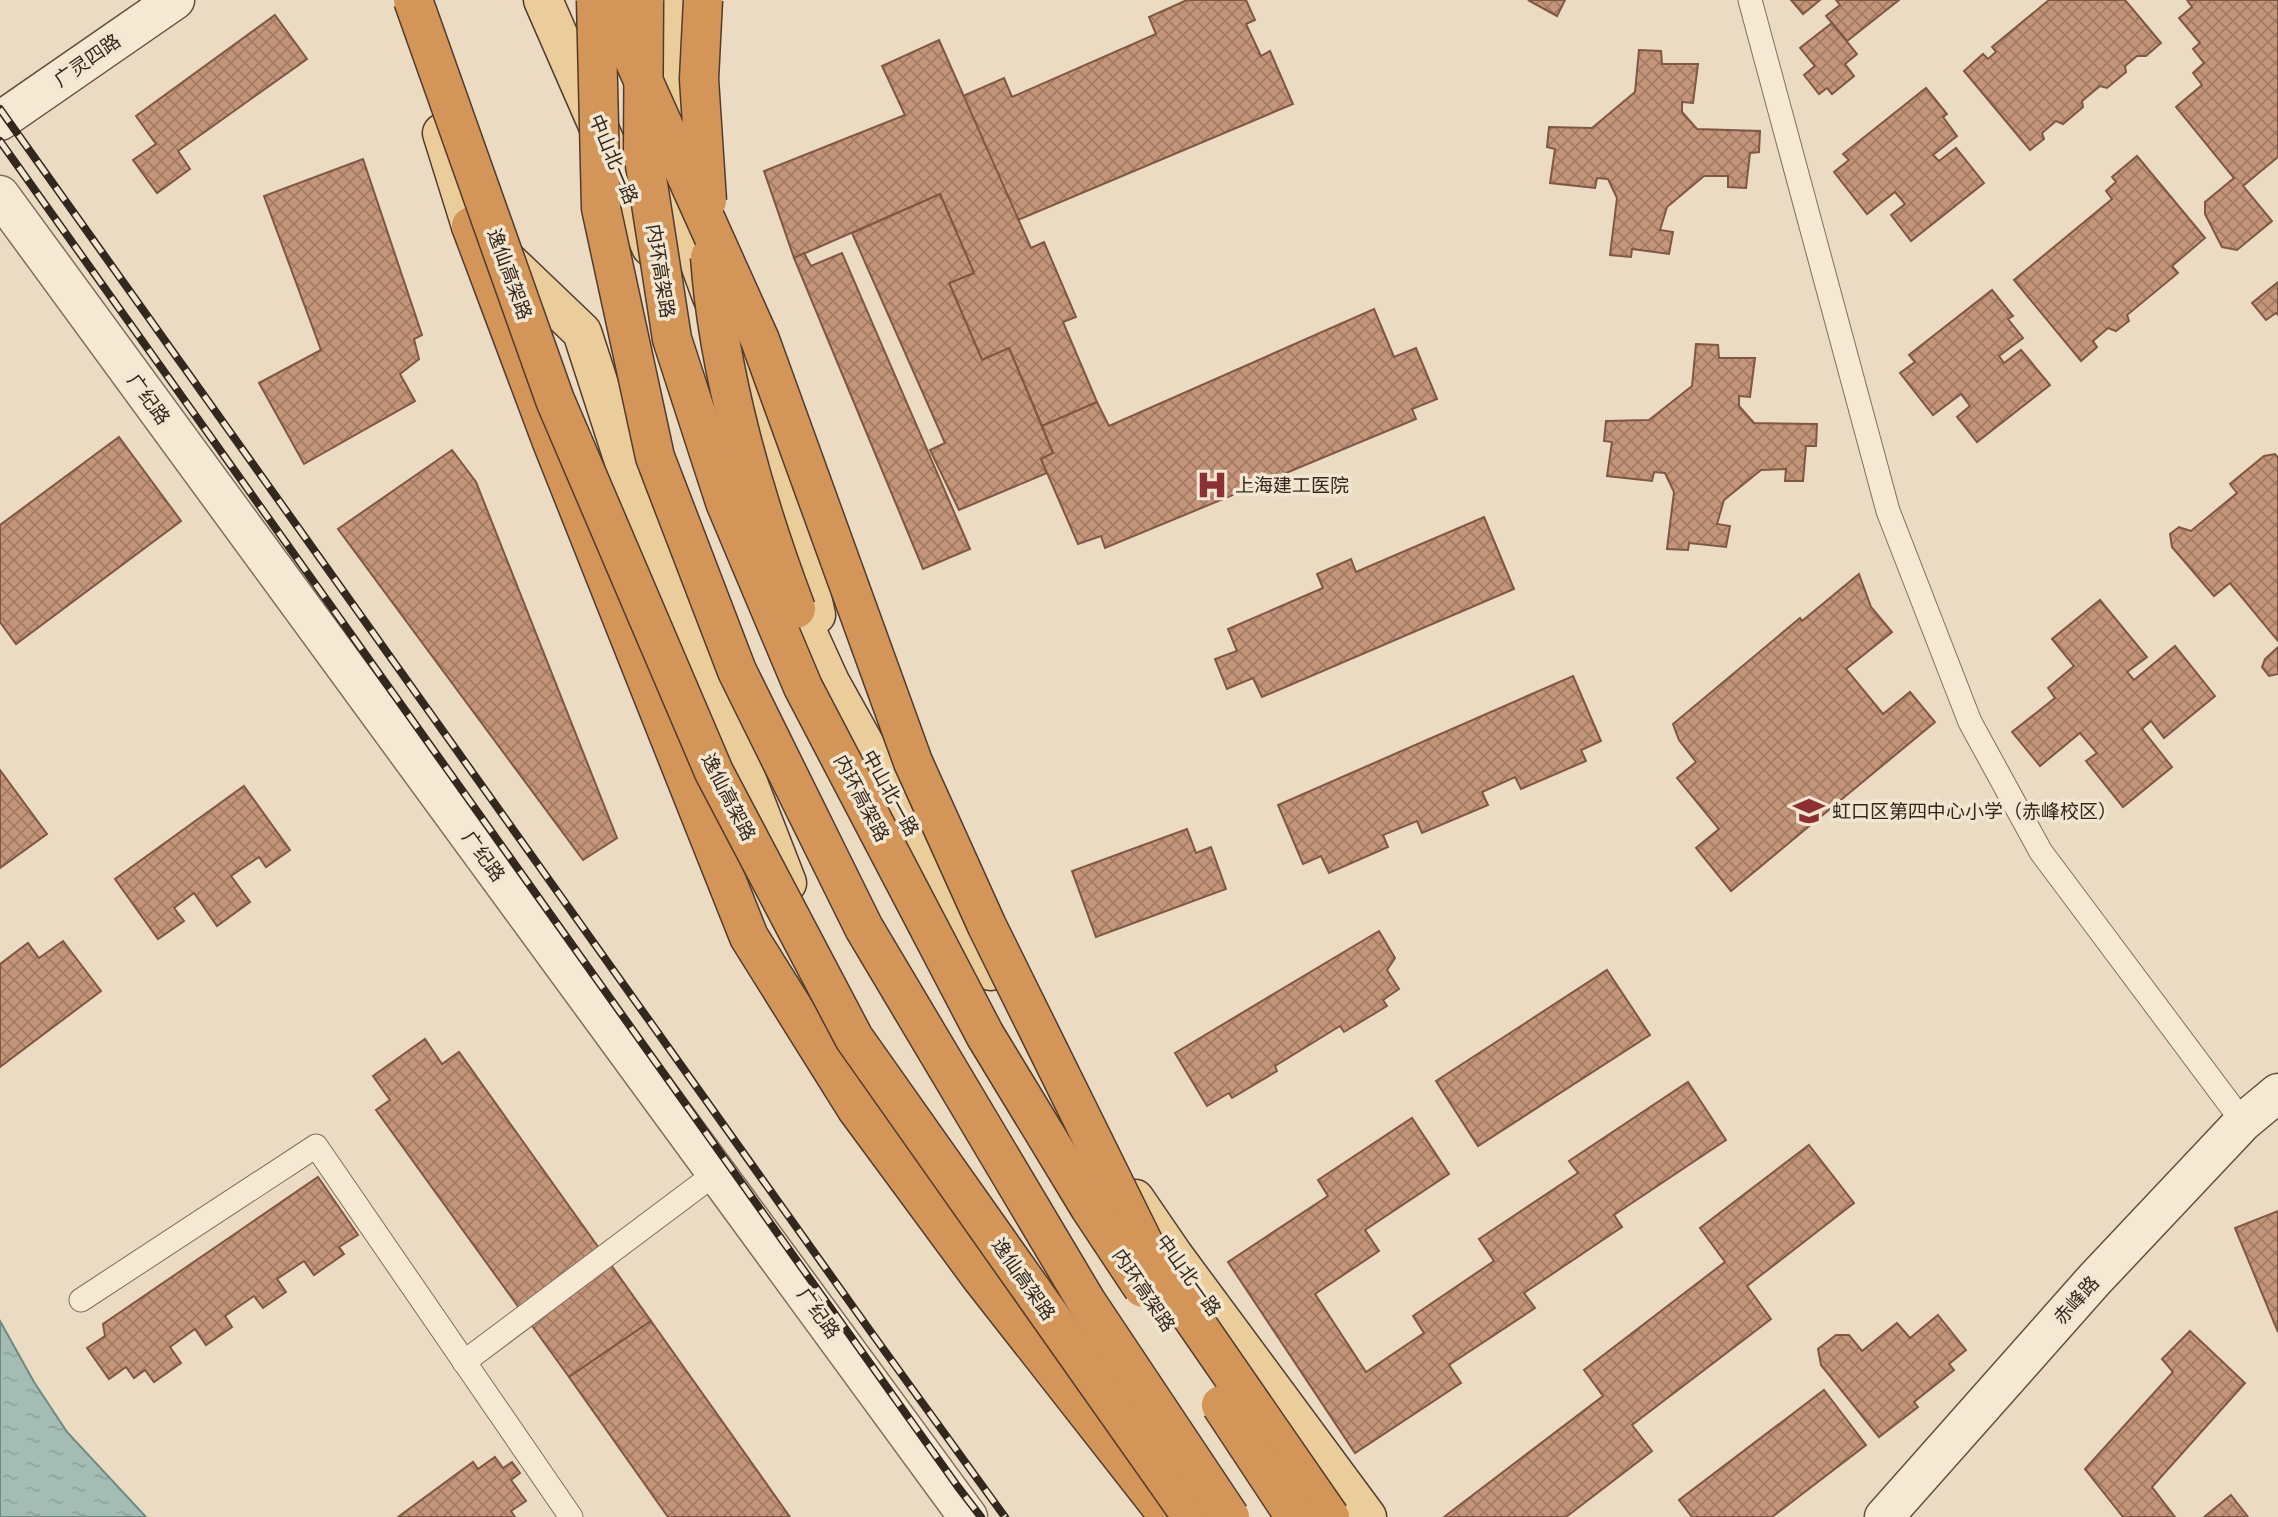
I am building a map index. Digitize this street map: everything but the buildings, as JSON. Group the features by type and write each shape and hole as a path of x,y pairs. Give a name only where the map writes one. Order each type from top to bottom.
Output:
{"highway":[{"name":"逸仙高架路","path":"413,0 555,400 714,772 854,1038 1192,1517"},
{"path":"596,0 601,208 655,457 737,671 864,928 1086,1301 1230,1517"},
{"path":"607,0 760,340 913,762 987,926 1151,1258 1330,1517"},
{"name":"内环高架路","path":"644,0 643,152 672,339 725,502 985,1034 1090,1208 1295,1517"},
{"path":"703,0 699,79 712,289 728,376 747,455 783,575 803,630 816,685"},
{"path":"471,226 551,442 749,937 856,1108 980,1276 1169,1517"}],"main road":[{"path":"400,0 471,226 582,332 628,474 812,947 1014,1286 1186,1517"},
{"name":"中山北一路","path":"543,0 613,156 691,341 816,685 1091,1136 1174,1256 1367,1517"},
{"path":"667,0 662,102 679,207 799,537 816,685"}],"street":[{"name":"广灵四路","path":"0,121 175,0"},
{"name":"广纪路","path":"0,195 968,1517"},
{"name":"赤峰路","path":"1884,1517 2095,1279 2243,1122 2278,1093"}],"lane":[{"path":"1750,0 1888,511 1969,722 2041,852 2243,1122"},
{"path":"81,1300 316,1146 571,1517"},
{"path":"464,1362 716,1173"}],"water":[{"path":"0,1321 34,1382 67,1432 146,1517 0,1517"}],"railway":[{"path":"0,109 1005,1517"},
{"path":"0,141 981,1517"}],"place":[{"name":"上海建工医院","path":"1212,485"},
{"name":"虹口区第四中心小学（赤峰校区）","path":"1809,811"}]}
